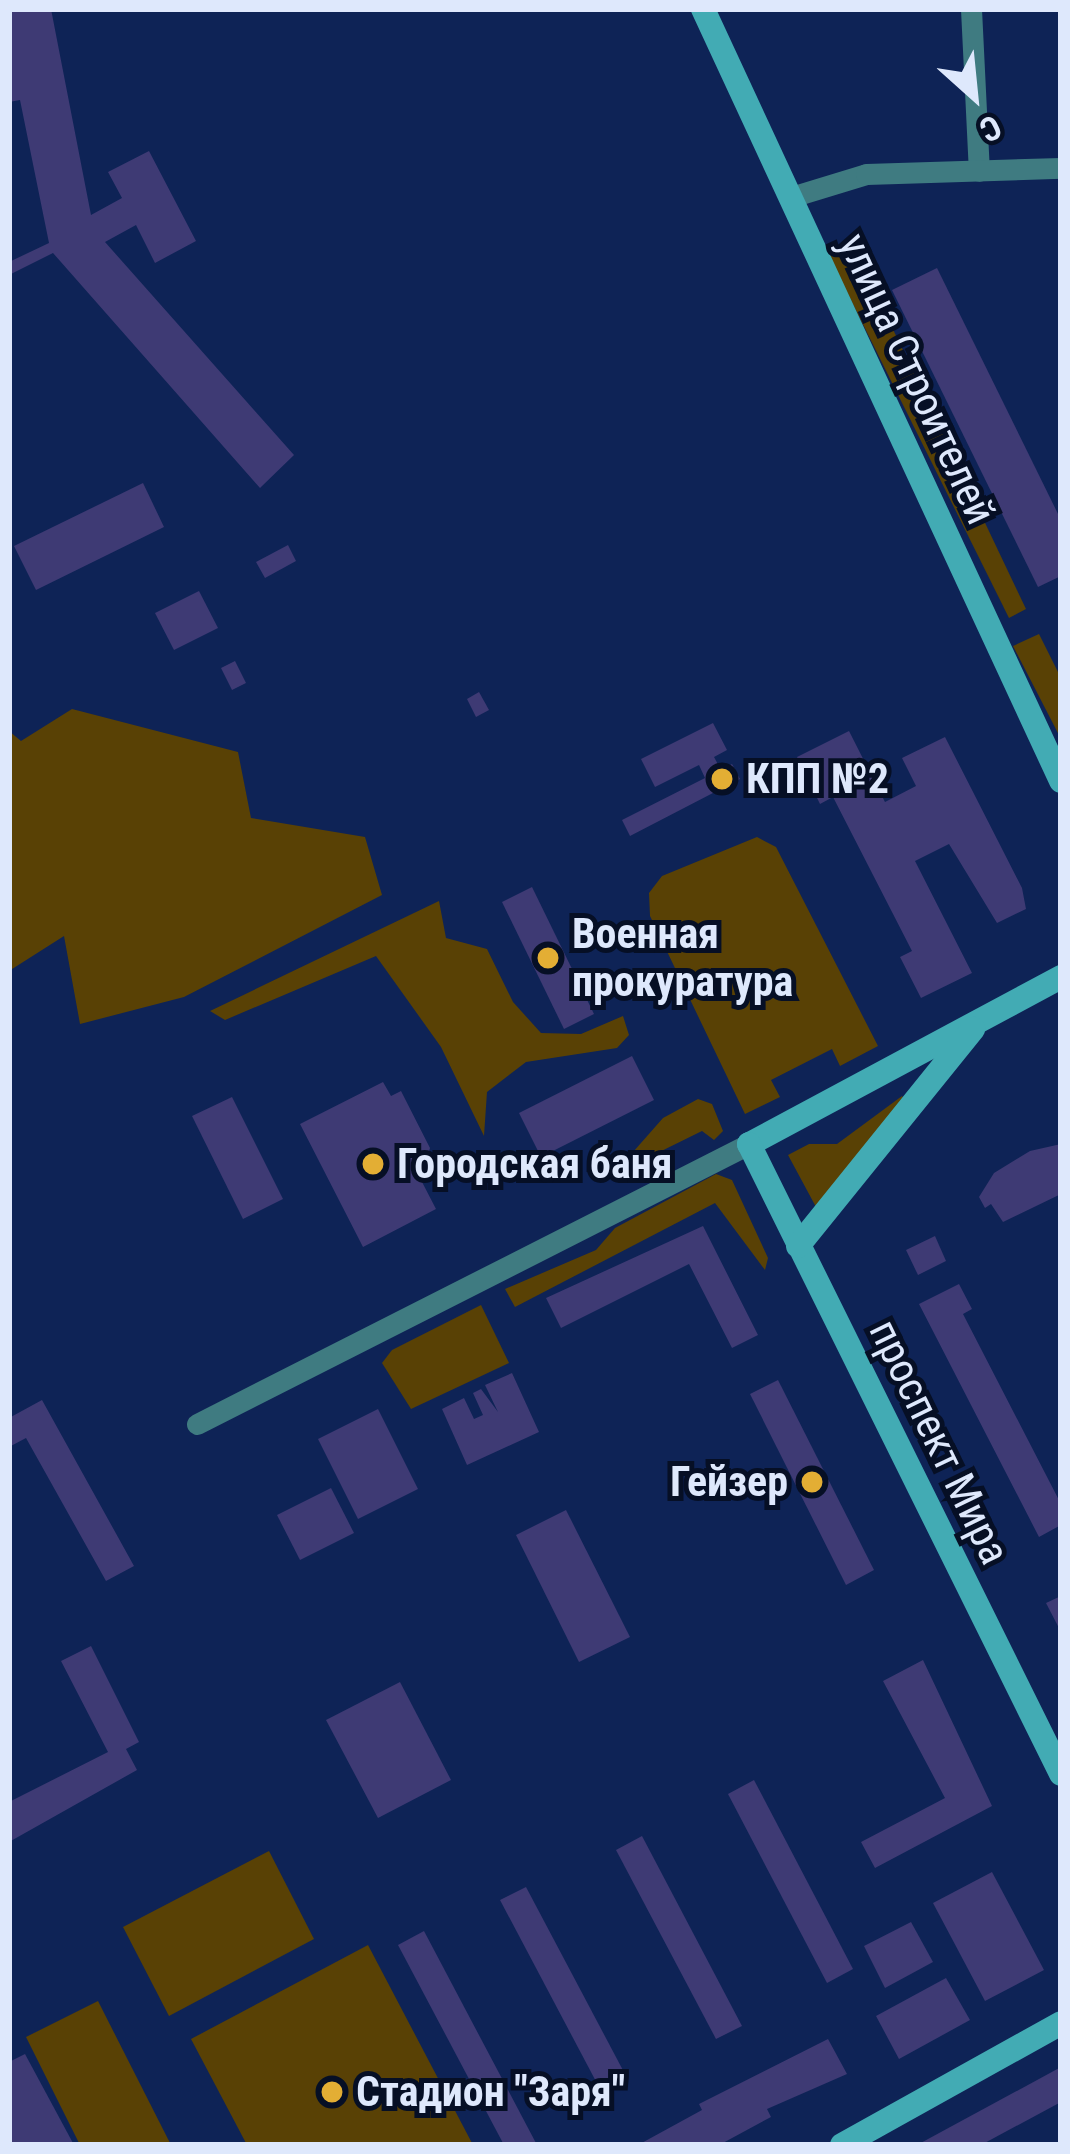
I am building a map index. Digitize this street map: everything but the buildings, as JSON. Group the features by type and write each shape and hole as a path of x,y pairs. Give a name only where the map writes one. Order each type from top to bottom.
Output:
{"street":[{"name":"улица Строителей","path":"703,9 1061,781"},
{"path":"971,9 979,171"},
{"path":"791,197 866,174 1061,168"},
{"path":"197,1424 902,1066 1061,977"},
{"path":"798,1246 978,1023"},
{"path":"902,1066 921,1099"},
{"name":"проспект Мира","path":"749,1144 1061,1774"},
{"path":"842,2145 1061,2024"}],"shaded area":[{"path":"851,241 1026,609 1009,618 827,252"},
{"path":"1039,634 1061,678 1061,739 1013,646"},
{"path":"72,709 238,752 251,818 365,837 382,895 184,997 80,1024 64,936 9,971 9,731 21,741"},
{"path":"757,837 776,847 878,1046 840,1066 832,1049 771,1080 780,1097 745,1114 650,916 649,893 662,876"},
{"path":"439,901 446,938 487,949 513,1002 541,1033 581,1034 623,1016 629,1035 617,1048 526,1062 487,1092 484,1136 441,1047 376,956 225,1020 210,1011"},
{"path":"902,1096 905,1100 816,1207 788,1155 809,1144 837,1144"},
{"path":"698,1099 712,1104 723,1131 714,1140 702,1131 629,1167 626,1160 663,1118"},
{"path":"716,1174 732,1180 768,1258 765,1270 715,1203 515,1307 505,1289 596,1250 615,1228"},
{"path":"481,1305 509,1363 411,1409 382,1363 392,1350"},
{"path":"269,1851 314,1939 169,2016 123,1927"},
{"name":"Стадион \"Заря\"","path":"368,1945 473,2145 247,2145 191,2039"},
{"path":"98,2001 170,2143 80,2145 26,2037"}],"place":[{"name":"КПП №2","path":"722,779"},
{"name":"Военная прокуратура","path":"548,958"},
{"name":"Городская баня","path":"373,1164"},
{"name":"Гейзер","path":"812,1482"},
{"name":"Стадион \"Заря\"","path":"332,2092"}]}
